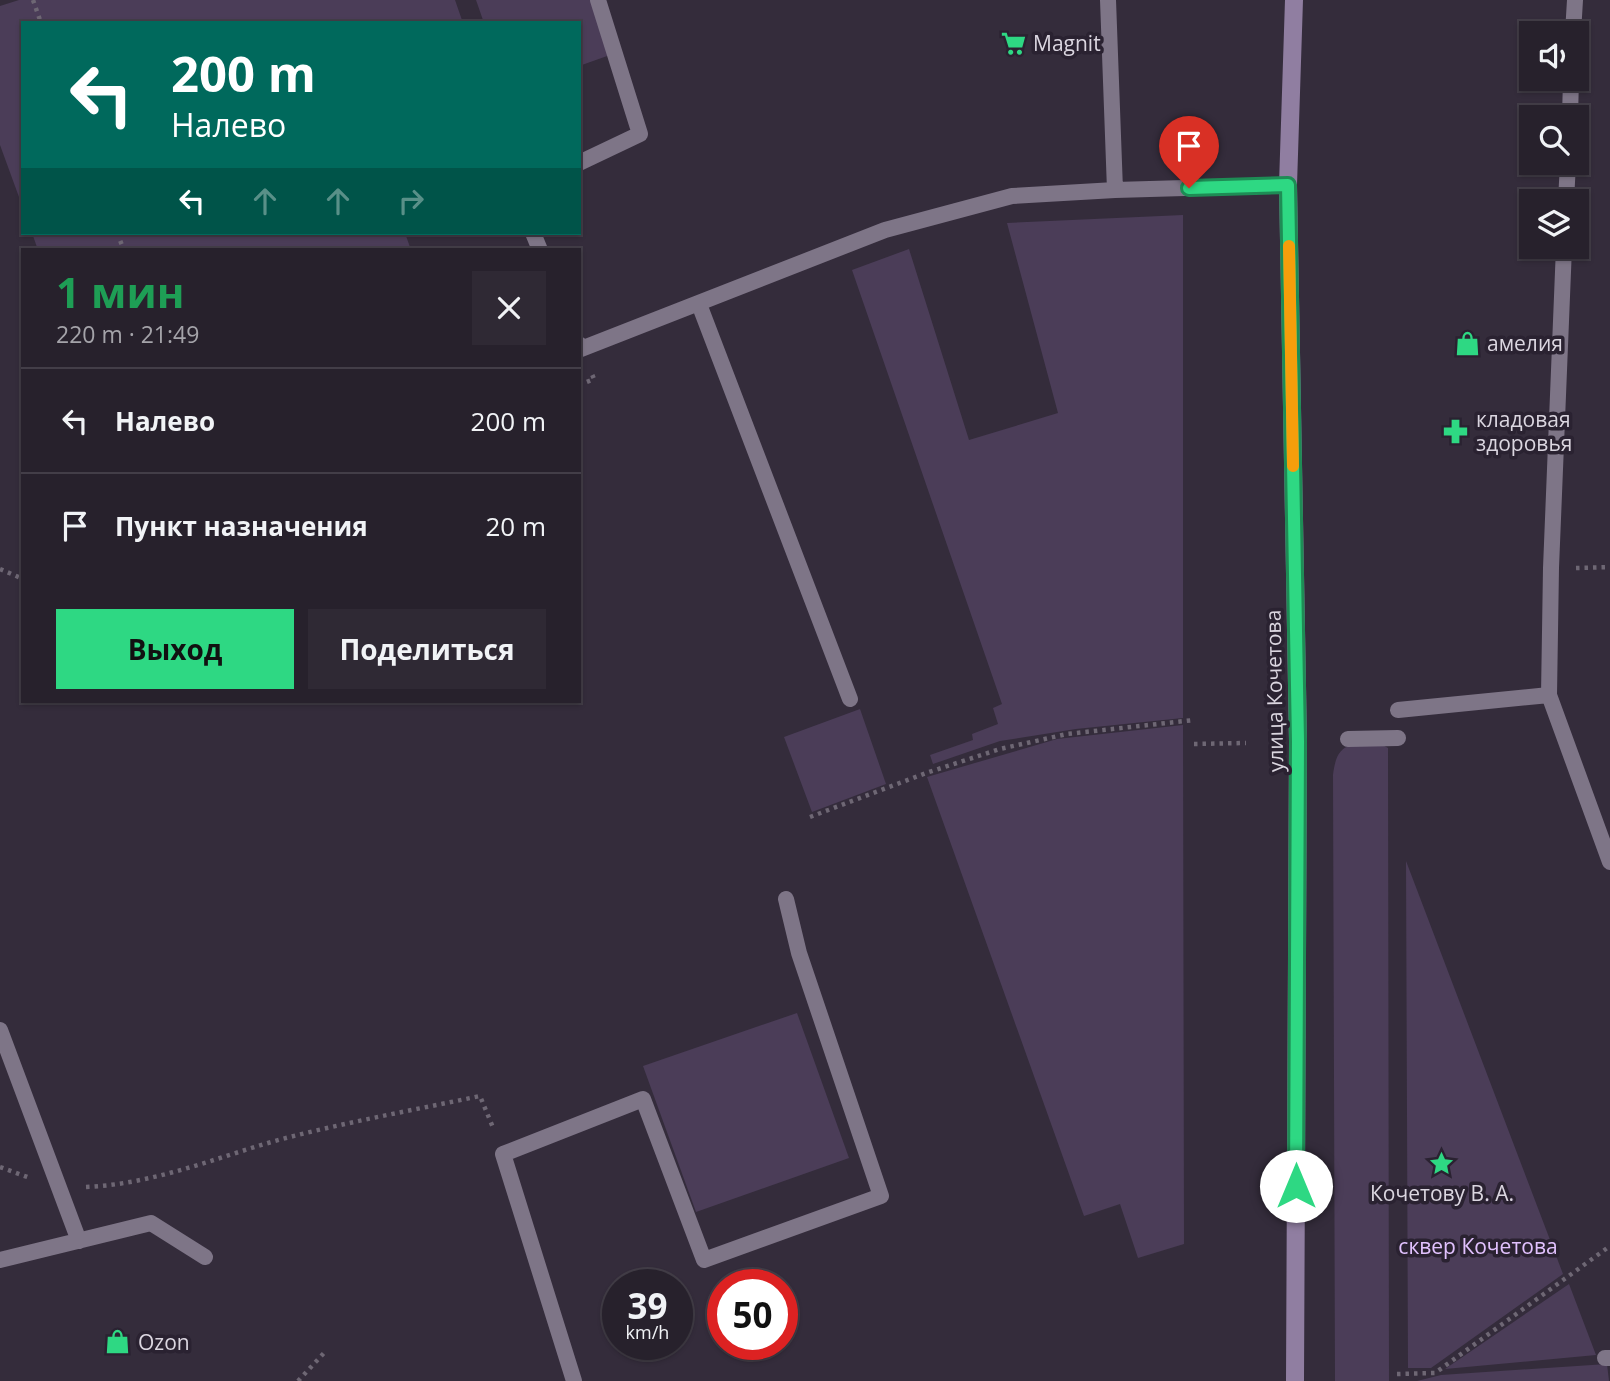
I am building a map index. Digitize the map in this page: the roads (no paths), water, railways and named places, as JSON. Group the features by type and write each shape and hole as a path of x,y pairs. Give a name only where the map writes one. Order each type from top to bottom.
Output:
{"main road":[{"name":"улица Кочетова","path":"1294,0 1288,185 1298,741 1295,1381"}],"lane":[{"path":"581,162 640,134 598,0"},
{"path":"1108,0 1115,190"},
{"path":"1574,21 1575,0"},
{"path":"581,349 885,230 1012,196 1288,185"},
{"path":"1564,259 1551,568 1549,695 1610,862"},
{"path":"699,304 850,699"},
{"path":"1398,710 1549,695"},
{"path":"1348,739 1398,738"},
{"path":"574,1381 503,1154 643,1099 704,1260 881,1196 799,953 786,899"},
{"path":"1,1039 79,1241"},
{"path":"0,1261 151,1223 205,1257"}],"place":[{"name":"Magnit","path":"1013,43"},
{"name":"амелия","path":"1467,343"},
{"name":"кладовая здоровья","path":"1456,431"},
{"name":"Кочетову В. А.","path":"1442,1164"},
{"name":"Ozon","path":"118,1342"}],"park label":[{"name":"сквер Кочетова","path":"1478,1246"}]}
